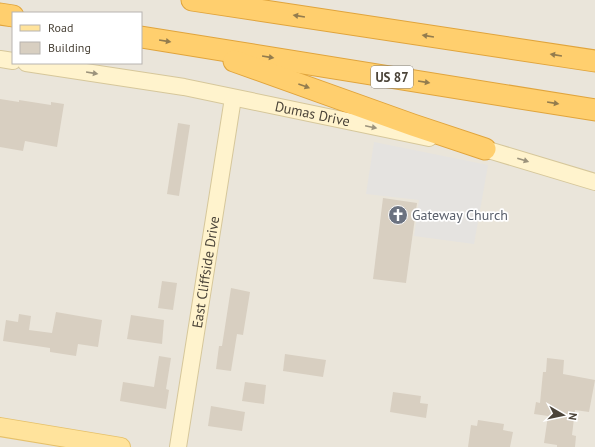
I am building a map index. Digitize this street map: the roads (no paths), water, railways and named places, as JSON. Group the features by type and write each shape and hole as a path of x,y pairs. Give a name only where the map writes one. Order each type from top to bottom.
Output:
{"highway":[{"path":"192,0 595,61"},
{"path":"0,14 12,16"},
{"name":"US 87","path":"142,37 595,110"},
{"path":"188,44 413,125 485,149"}],"main road":[{"path":"0,59 12,61"},
{"name":"Dumas Drive","path":"33,64 184,87 383,130 485,149 595,182"},
{"name":"East Cliffside Drive","path":"178,447 233,98"},
{"path":"0,427 121,447"}],"place":[{"name":"Gateway Church","path":"398,215"}]}
